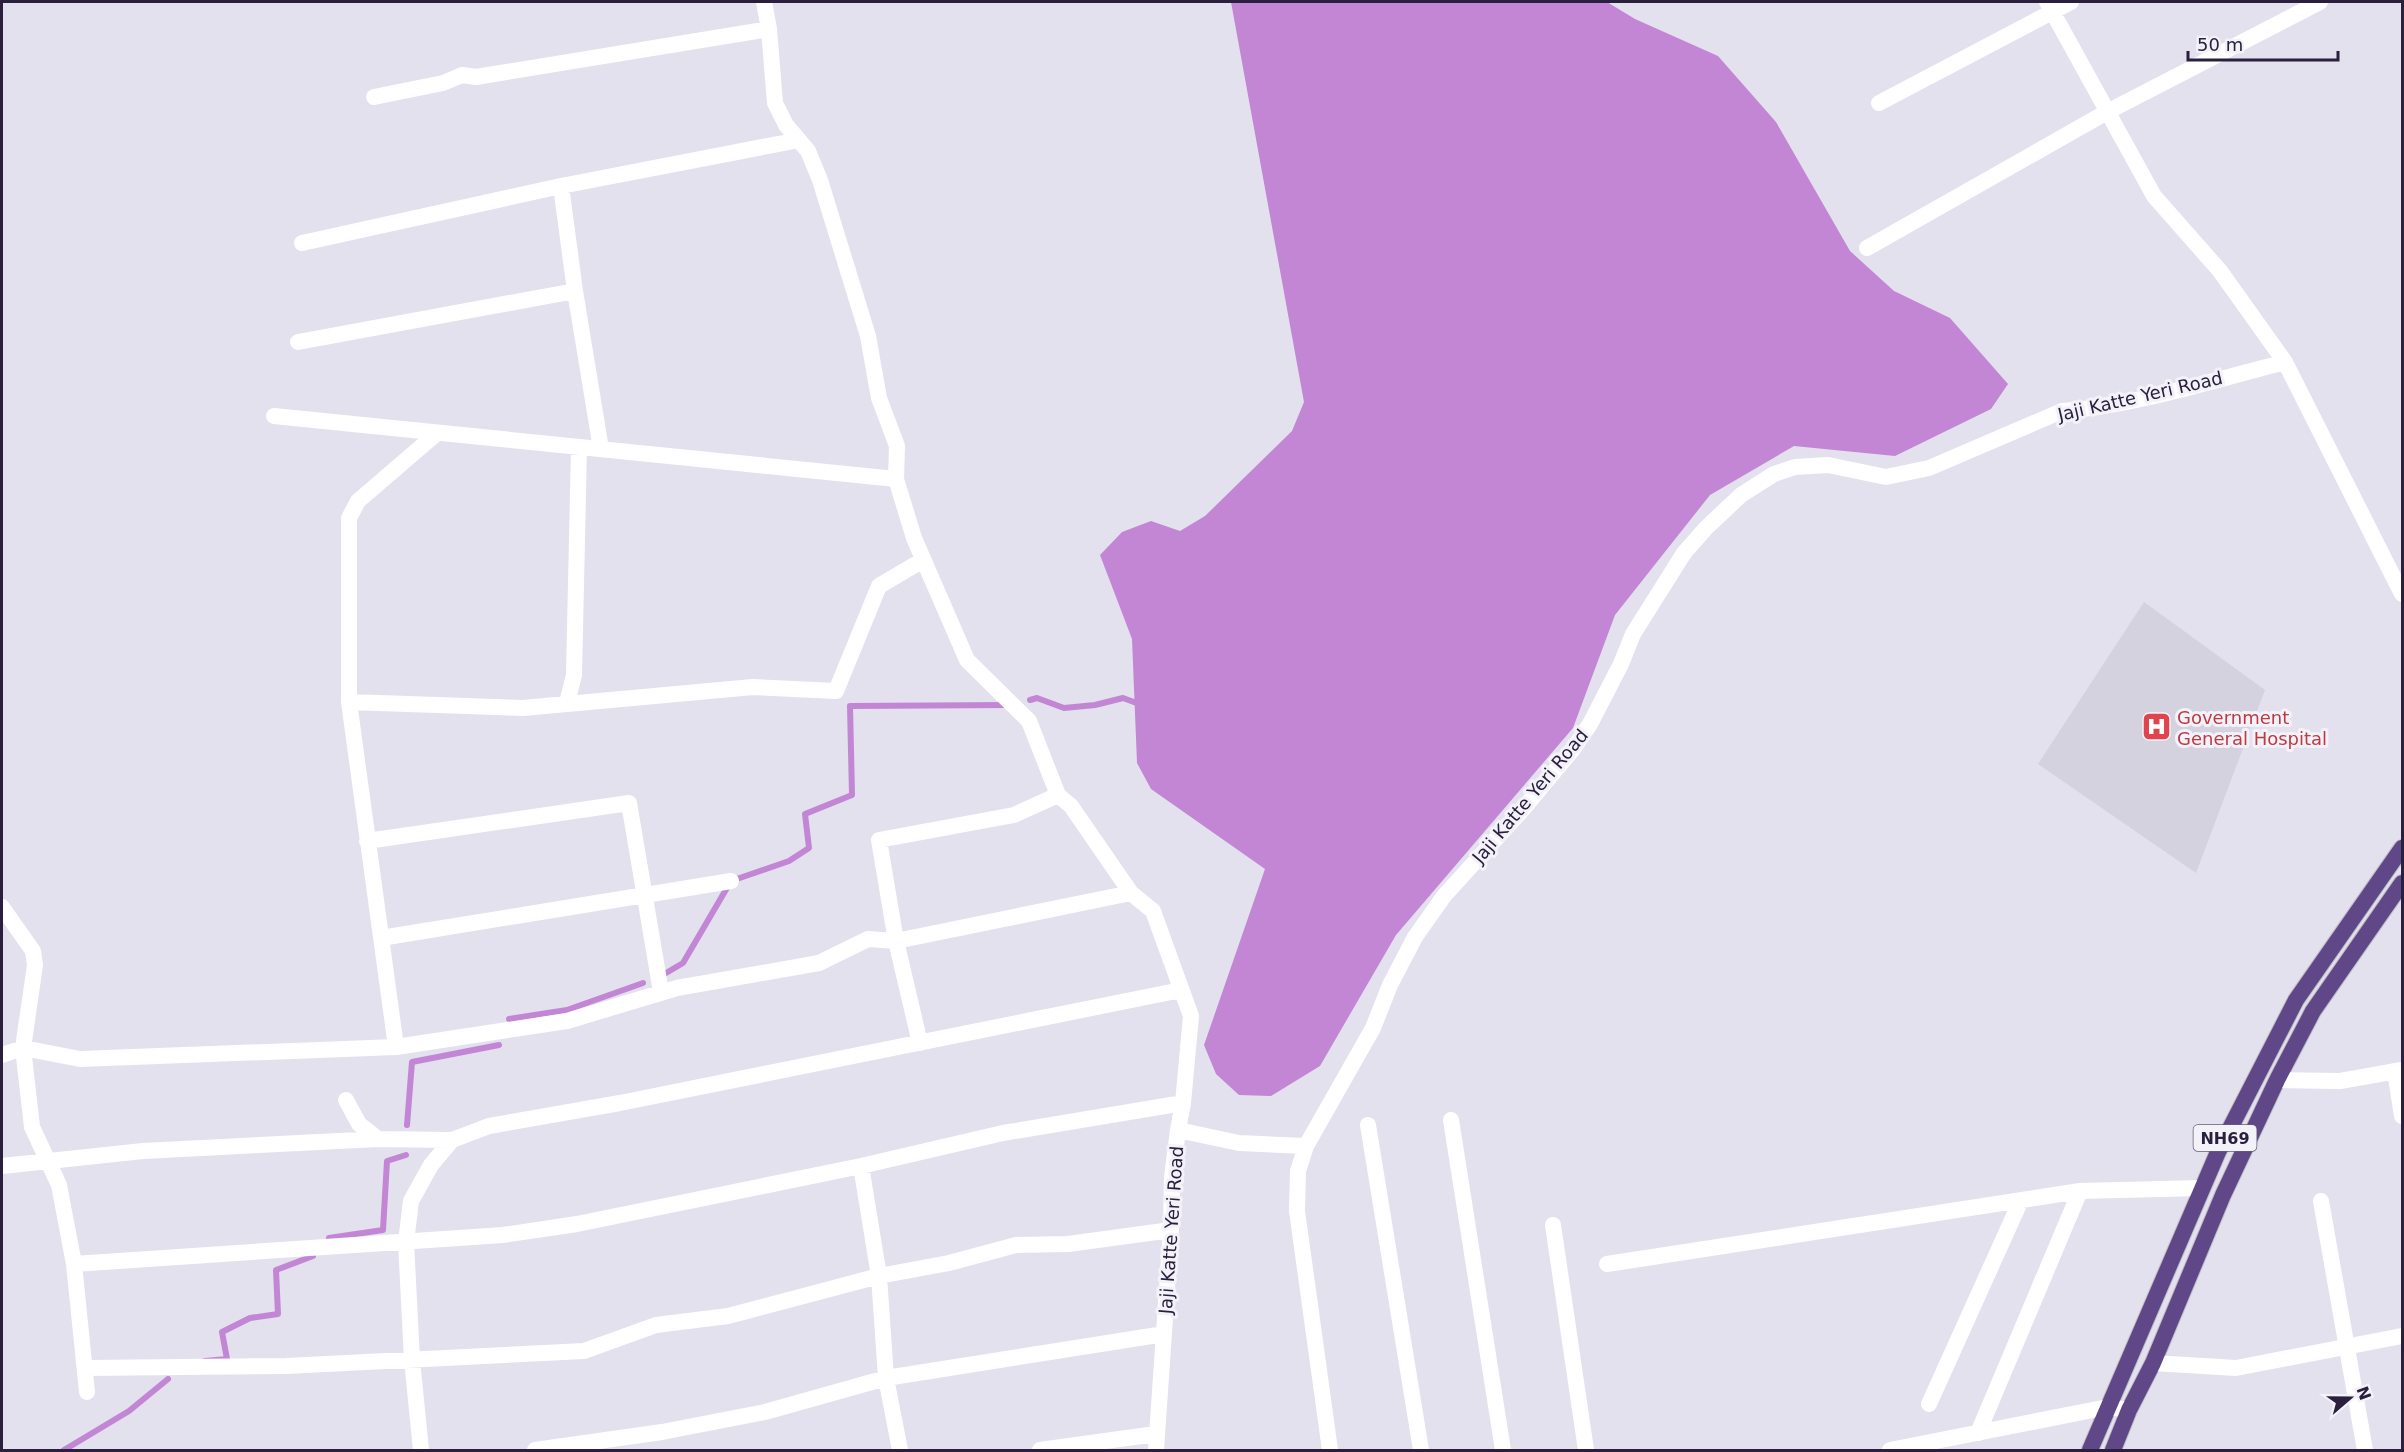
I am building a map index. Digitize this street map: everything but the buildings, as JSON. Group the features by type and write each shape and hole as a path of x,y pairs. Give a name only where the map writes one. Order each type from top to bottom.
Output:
{"highway":[{"name":"NH69","path":"2090,1450 2218,1152 2296,1000 2403,848"},
{"name":"NH69","path":"2113,1450 2129,1410 2153,1363 2223,1195 2277,1080 2313,1011 2403,883"}],"street":[{"path":"764,2 769,29 775,103 786,125 808,151 820,180 868,336 879,398 897,446 896,479 923,560 967,660 1029,721 1058,795 1071,806 1131,893 1153,911 1191,1016 1183,1103 1178,1130"},
{"path":"1879,103 2050,6 2072,2"},
{"path":"1868,248 2107,112 2320,2"},
{"path":"2050,6 2154,196 2220,271 2284,362 2403,594"},
{"path":"374,98 443,83 462,75 476,77 769,29"},
{"path":"302,243 561,186 799,140"},
{"path":"561,186 575,291 602,449"},
{"path":"298,342 575,291"},
{"name":"Jaji Katte Yeri Road","path":"1156,1442 1172,1230 1172,1177 1178,1130 1239,1143 1306,1146 1373,1028 1390,985 1415,937 1444,896 1507,827 1573,749 1590,724 1633,634 1684,553 1706,528 1741,495 1774,474 1795,467 1828,465 1886,477 1929,468 2062,411 2138,398 2284,362"},
{"path":"274,416 896,479"},
{"path":"396,1047 349,702 349,518 358,501 436,434"},
{"path":"567,703 574,675 579,447"},
{"path":"349,702 523,708 753,687 836,691 879,586 923,560"},
{"path":"920,1043 896,941 879,840 1014,815 1058,795"},
{"path":"368,841 629,803 662,992"},
{"path":"381,938 731,881"},
{"path":"2,1055 23,1048 80,1059 396,1047 567,1021 677,988 819,963 868,939 896,941 1131,893"},
{"path":"2,907 33,951 35,965 23,1048 32,1127 59,1185 74,1264 87,1392"},
{"path":"2,1166 143,1151 378,1139 452,1140 489,1126 620,1103 1181,990"},
{"path":"2277,1080 2340,1080 2399,1071 2403,1116"},
{"path":"346,1100 359,1124 378,1139"},
{"path":"74,1264 503,1235 578,1224 861,1166 1003,1133 1183,1103"},
{"path":"1451,1120 1503,1450"},
{"path":"1368,1125 1421,1450"},
{"path":"421,1450 412,1360 406,1242 411,1201 431,1165 452,1140"},
{"path":"1306,1146 1298,1171 1297,1211 1330,1450"},
{"path":"861,1166 879,1276 886,1378 900,1450"},
{"path":"1607,1264 2080,1191 2202,1188"},
{"path":"1978,1433 2080,1191"},
{"path":"1929,1404 2021,1200"},
{"path":"2321,1201 2365,1450"},
{"path":"1553,1225 1586,1450"},
{"path":"85,1368 286,1366 584,1351 656,1325 728,1316 879,1276 949,1263 1016,1245 1068,1244 1172,1230"},
{"path":"535,1450 565,1449 765,1412 886,1378 1164,1334"},
{"path":"2153,1363 2236,1368 2403,1336"},
{"path":"1890,1450 2108,1407 2129,1410"},
{"path":"1040,1450 1156,1442"}],"shaded area":[{"path":"1231,2 1607,2 1635,19 1718,56 1776,122 1850,251 1894,291 1950,318 2008,384 1991,409 1895,456 1794,446 1710,495 1615,615 1573,728 1396,935 1320,1066 1271,1096 1239,1095 1216,1074 1204,1045 1265,869 1151,789 1137,763 1132,639 1100,555 1122,532 1151,521 1180,531 1205,516 1292,431 1304,402"},
{"name":"Government General Hospital","path":"2144,602 2265,690 2196,873 2038,764"}],"waterway":[{"path":"1030,700 1037,698 1064,708 1095,705 1123,698 1142,705"},
{"path":"661,976 683,963 731,881 789,861 809,848 805,814 852,795 850,706 1009,705"},
{"path":"509,1019 567,1010 643,983"},
{"path":"407,1125 412,1062 499,1045"},
{"path":"329,1238 383,1230 387,1161 406,1155"},
{"path":"205,1361 227,1359 222,1332 250,1318 278,1314 276,1270 313,1256"},
{"path":"64,1450 129,1411 168,1379"}],"place":[{"name":"Government General Hospital","path":"2156,727"}]}
